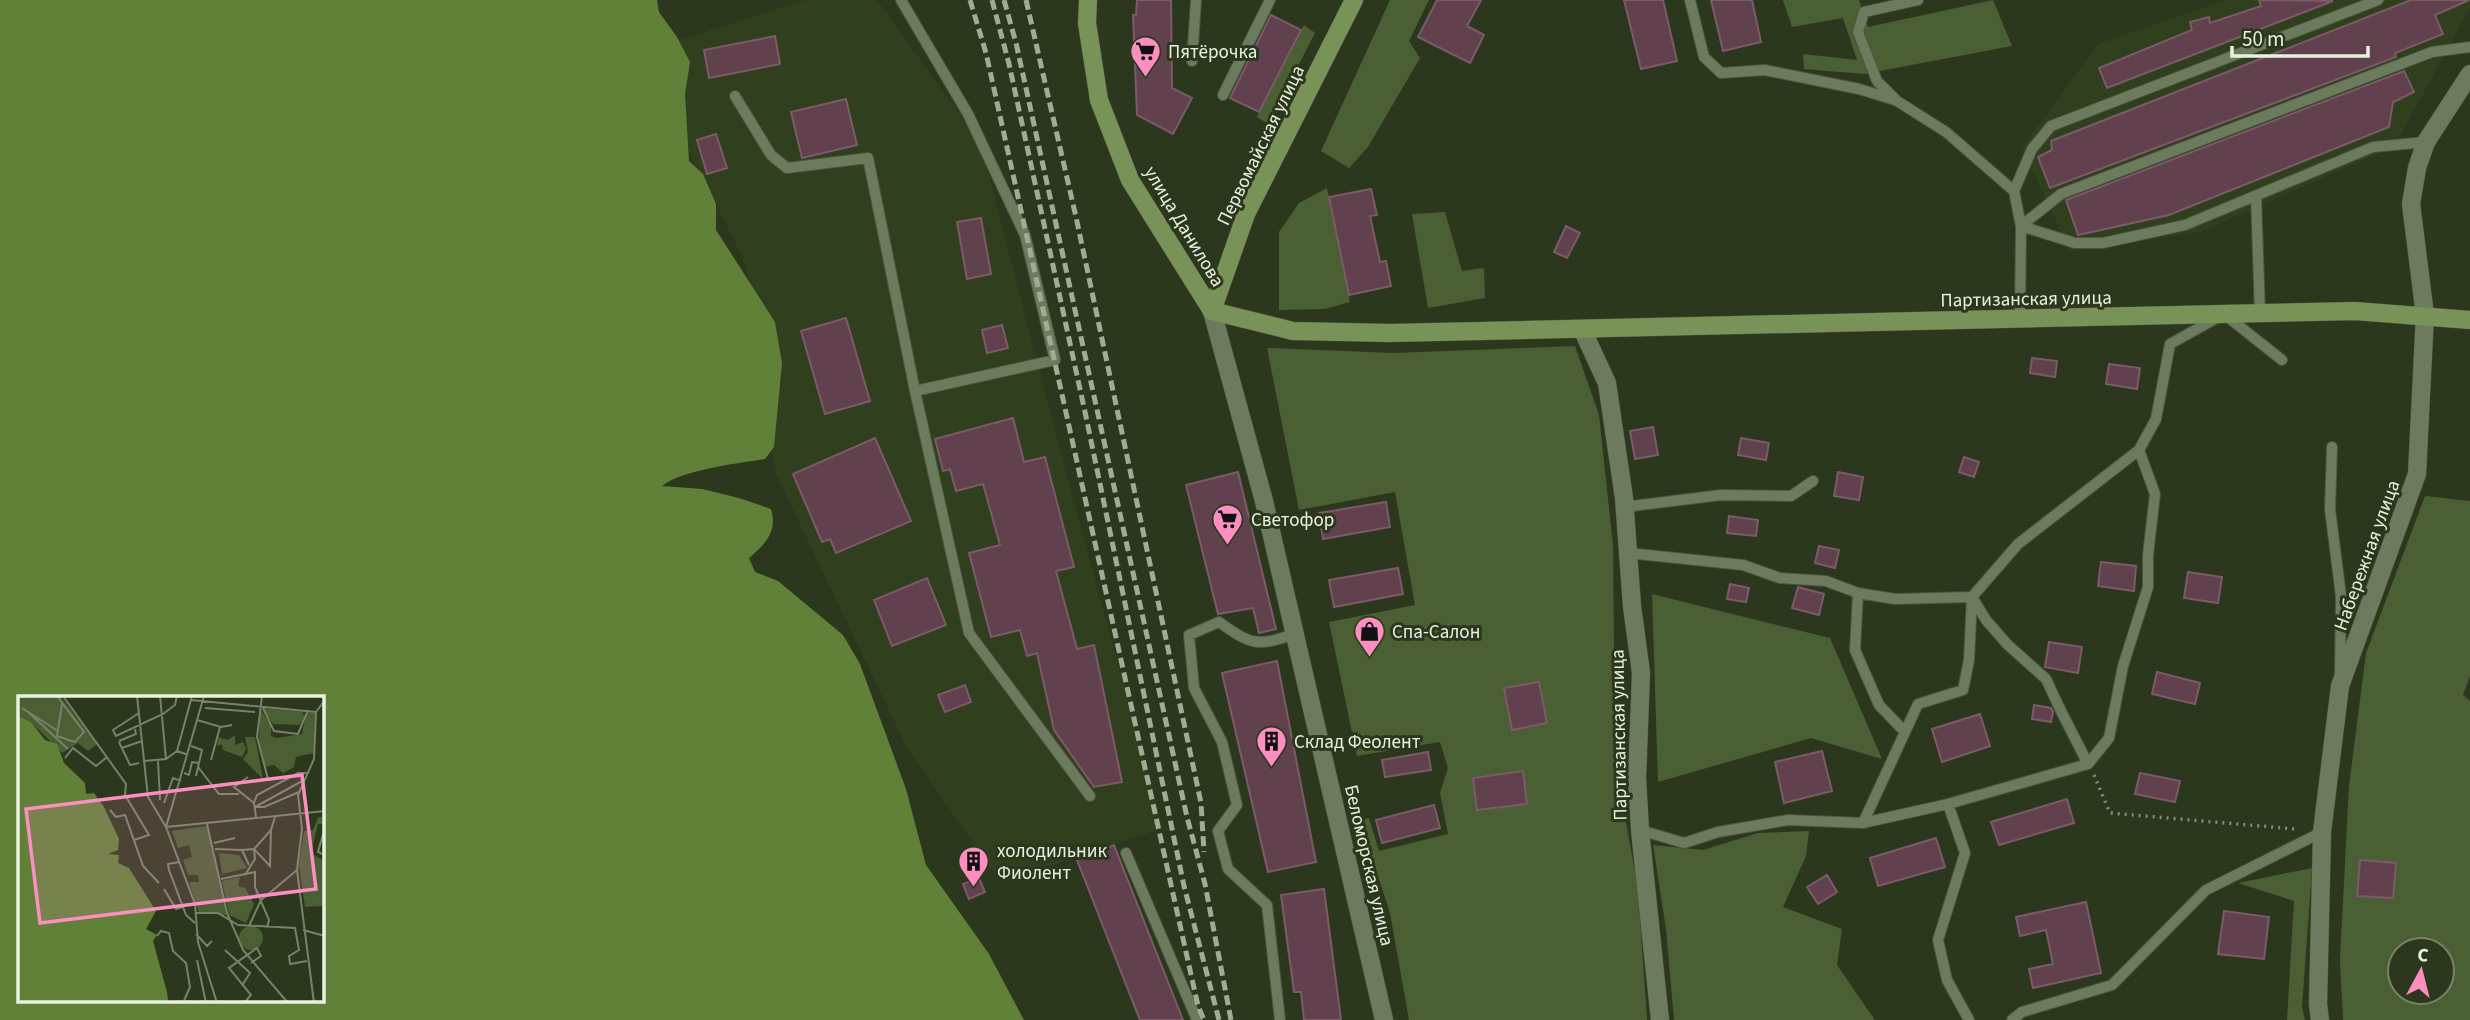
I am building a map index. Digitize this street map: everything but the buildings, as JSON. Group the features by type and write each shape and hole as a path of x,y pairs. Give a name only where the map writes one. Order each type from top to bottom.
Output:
{"main road":[{"name":"улица Данилова","path":"1088,0 1087,23 1099,100 1130,180 1212,311"},
{"name":"Первомайская улица","path":"1212,311 1246,214 1354,0"},
{"name":"Партизанская улица","path":"1212,311 1293,331 1391,333 2355,311 2470,320"}],"street":[{"name":"Набережная улица","path":"2320,1020 2318,1004 2322,832 2340,686 2417,474 2425,315 2411,204 2417,168 2426,142 2470,74"},
{"name":"Беломорская улица","path":"1212,311 1264,502 1384,1020"},
{"name":"Партизанская улица","path":"1582,329 1607,383 1624,507 1641,674 1637,778 1640,830 1660,1020"}],"lane":[{"path":"901,0 968,114 1025,235 1055,360 915,391"},
{"path":"1192,61 1196,0"},
{"path":"1223,95 1270,0"},
{"path":"1690,0 1704,57 1721,73 1765,70 1859,89 1897,101"},
{"path":"1917,0 1864,12 1858,32 1877,81 1897,101 1946,132 2014,191"},
{"path":"2021,319 2021,226 2014,191 2032,149 2050,126 2378,0"},
{"path":"2021,226 2061,194 2432,52 2470,47"},
{"path":"735,96 771,155 787,168 868,159 915,391 969,633 1090,796"},
{"path":"2021,226 2075,243 2103,243 2185,225 2373,147 2426,142"},
{"path":"2256,196 2260,313"},
{"path":"1863,823 1919,704 1963,690 1969,660 1972,597 2018,544 2139,450 2156,419 2170,344 2224,314 2282,360"},
{"path":"2332,447 2330,509 2341,596 2340,686"},
{"path":"1640,830 1684,843 1718,832 1788,820 1863,823 1948,804 2088,764 2109,738 2123,666 2148,587 2148,555 2155,494 2139,450"},
{"path":"1624,507 1721,495 1791,496 1813,481"},
{"path":"1628,553 1743,565 1780,578 1826,581 1858,593 1895,599 1972,597"},
{"path":"1858,593 1855,650 1879,705 1905,732"},
{"path":"1972,597 1986,620 2007,644 2046,679 2088,764"},
{"path":"1280,1020 1267,905 1228,869 1218,831 1237,805 1222,742 1194,688 1189,635 1219,622 1245,641 1269,643 1294,634"},
{"path":"1948,804 1965,853 1938,940 1947,980 1969,1020"},
{"path":"2012,1020 2022,1012 2112,985 2206,891 2322,832"},
{"path":"1126,853 1197,1020"}],"path":[{"path":"2088,764 2110,813 2322,832"}],"shaded area":[{"path":"0,0 657,0 659,12 677,37 690,62 685,94 689,161 703,174 716,204 716,230 775,322 782,363 774,447 765,459 696,471 662,486 702,489 771,509 773,524 769,537 749,558 755,572 778,581 843,635 860,664 906,789 926,865 989,954 1024,1020 0,1020"},
{"path":"806,0 877,0 980,142 1069,484 1163,828 1001,883 907,748 775,472 747,266 674,121 676,41"},
{"path":"1390,0 1429,0 1409,41 1420,58 1368,147 1349,168 1321,151"},
{"path":"1783,0 1859,0 1868,27 1993,0 2012,46 1864,74 1804,69 1803,54 1857,60 1843,18 1792,27"},
{"path":"2226,0 2470,0 2470,7 2395,146 2201,232 2070,251 2022,148 2098,44"},
{"path":"1304,25 1315,33 1268,124 1257,117"},
{"path":"1327,188 1350,302 1325,309 1279,310 1279,232 1299,203"},
{"path":"1445,212 1462,271 1484,268 1485,298 1428,308 1412,214"},
{"path":"1575,346 1599,415 1613,545 1615,761 1638,889 1647,1020 1409,1020 1390,913 1372,858 1356,821 1369,818 1379,851 1448,834 1440,793 1448,768 1440,742 1357,756 1329,622 1415,605 1395,492 1299,510 1267,348 1393,353"},
{"path":"2425,496 2470,501 2470,676 2463,695 2470,701 2470,1020 2343,1020 2340,959 2349,786 2366,653"},
{"path":"1652,594 1830,638 1882,759 1811,738 1658,782"},
{"path":"1809,831 1806,856 1783,907 1842,929 1837,965 1875,1020 1674,1020 1666,929 1653,845 1703,850 1758,833"},
{"path":"2312,868 2302,1007 2305,1020 2287,1020 2294,901 2238,883"}],"railway":[{"path":"970,0 986,53 1198,1006 1204,1020"},
{"path":"992,0 1009,64 1085,412 1184,886 1219,1020"},
{"path":"1004,0 1016,43 1187,817 1205,884 1231,1020"},
{"path":"1026,0 1076,217 1201,803 1204,852"}],"place":[{"name":"Пятёрочка","path":"1145,78"},
{"name":"Светофор","path":"1228,546"},
{"name":"Спа-Салон","path":"1369,658"},
{"name":"Склад Феолент","path":"1271,768"},
{"name":"холодильник Фиолент","path":"974,888"}]}
